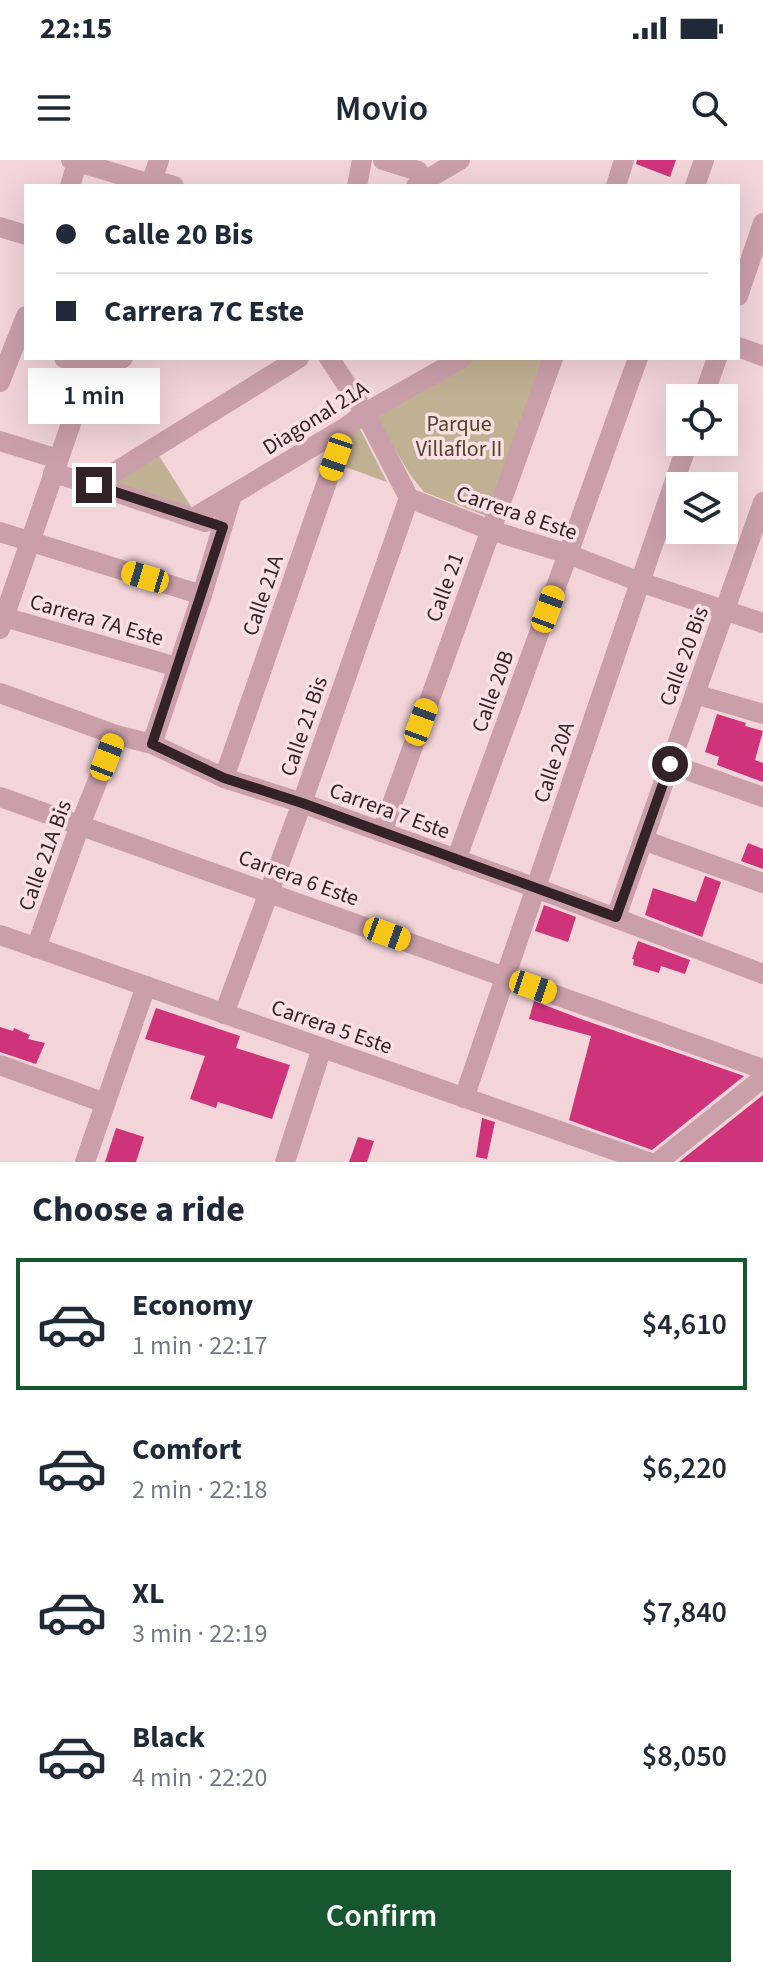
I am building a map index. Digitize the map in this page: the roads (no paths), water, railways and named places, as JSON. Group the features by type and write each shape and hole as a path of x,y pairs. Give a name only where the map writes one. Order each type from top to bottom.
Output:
{"street":[{"path":"357,184 362,160"},
{"path":"383,160 418,176 460,160"},
{"path":"696,184 704,160"},
{"path":"70,184 75,161 153,178"},
{"path":"740,290 763,223"},
{"path":"0,227 24,234"},
{"path":"0,382 24,320"},
{"path":"740,348 763,356"},
{"path":"69,360 89,368 116,360"},
{"path":"94,485 296,360"},
{"path":"330,360 365,413 409,498"},
{"name":"Diagonal 21A","path":"193,518 458,360"},
{"name":"Calle 21","path":"382,832 552,360"},
{"name":"Calle 20B","path":"456,860 637,360"},
{"path":"708,384 716,360"},
{"path":"2,622 89,368"},
{"name":"Calle 21A","path":"224,778 346,427"},
{"path":"0,441 94,485 223,527"},
{"name":"Calle 20A","path":"464,1098 683,456"},
{"path":"152,744 232,495"},
{"name":"Carrera 8 Este","path":"409,498 490,530 568,554 763,623"},
{"name":"Calle 21 Bis","path":"224,1014 409,498"},
{"name":"Calle 20 Bis","path":"616,917 725,610 758,531 763,502"},
{"path":"0,532 202,595"},
{"name":"Carrera 7A Este","path":"2,622 177,667"},
{"name":"Carrera 7 Este","path":"0,693 116,735 152,744 224,778 302,803 616,917 763,974"},
{"path":"695,694 763,714"},
{"name":"Calle 21A Bis","path":"36,948 116,735"},
{"path":"670,764 763,797"},
{"name":"Carrera 6 Este","path":"0,797 763,1069"},
{"path":"643,840 763,883"},
{"name":"Carrera 5 Este","path":"0,935 464,1098 659,1161"},
{"path":"85,1162 146,986"},
{"path":"289,1161 322,1048"},
{"path":"0,1065 105,1103"},
{"path":"659,1161 763,1078"}],"park label":[{"name":"Parque Villaflor II","path":"459,436"}]}
